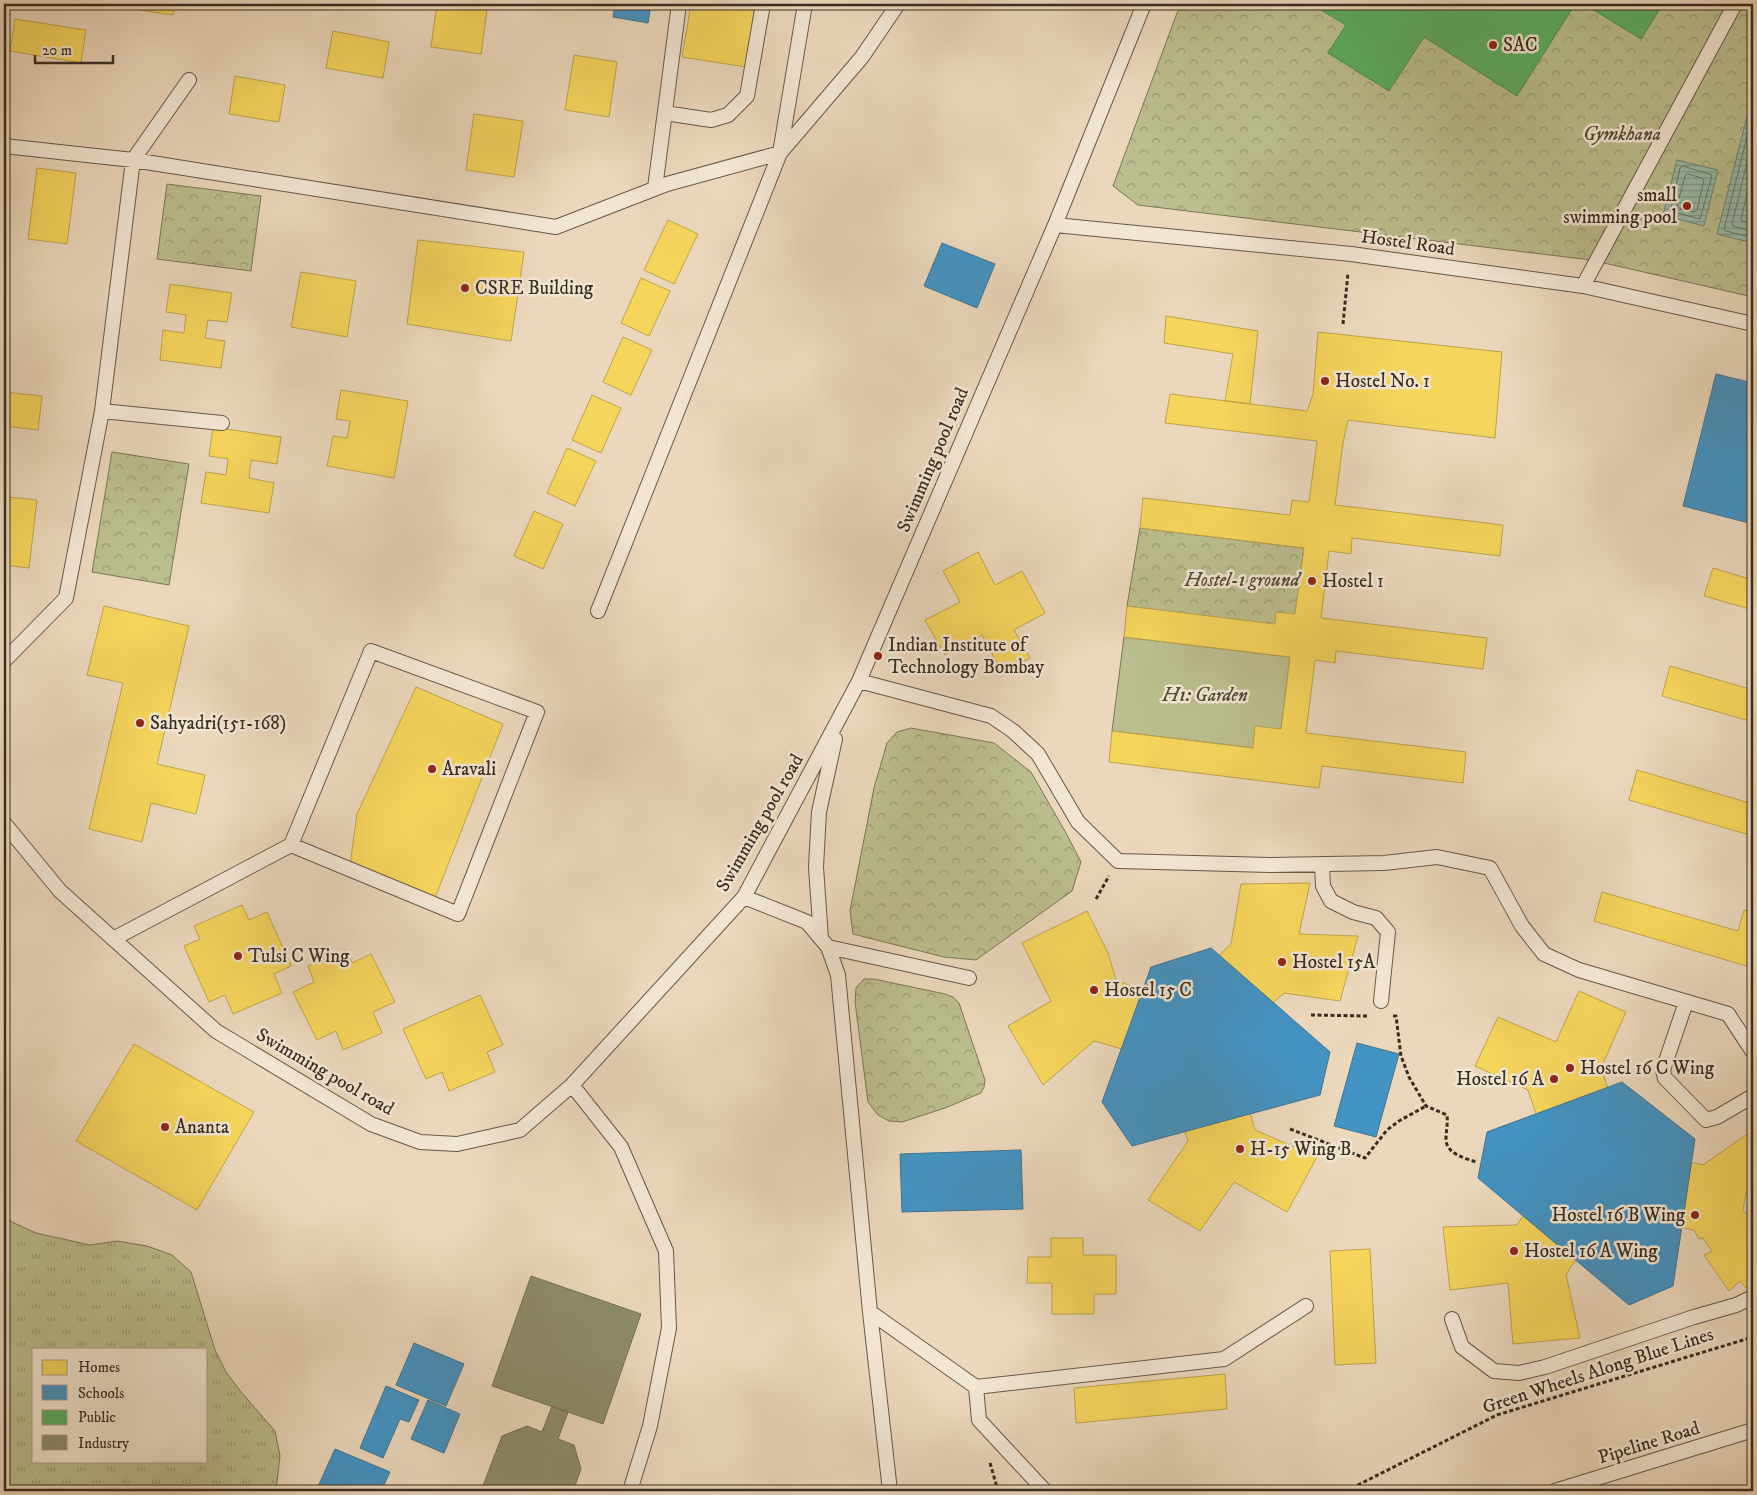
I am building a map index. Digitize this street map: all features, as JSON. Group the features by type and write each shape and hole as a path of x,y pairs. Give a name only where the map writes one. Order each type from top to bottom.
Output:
{"lane":[{"path":"655,188 679,4"},
{"path":"665,112 711,120 728,116 747,96 763,4"},
{"path":"598,611 780,153 804,4"},
{"path":"4,146 133,160 556,227 655,188 780,153 862,57 898,4"},
{"name":"Swimming pool road","path":"4,823 60,891 216,1031 371,1124 420,1142 457,1144 520,1130 572,1085 744,897 859,681 1055,225 1144,4"},
{"path":"1583,286 1735,4"},
{"path":"4,660 66,598 102,411 133,160 190,80"},
{"name":"Hostel Road","path":"1055,225 1350,254 1583,286 1753,324"},
{"path":"102,411 222,423"},
{"path":"113,939 290,845 371,651 537,712 458,914 290,845"},
{"path":"859,681 992,716 1013,731 1038,754 1078,822 1118,861 1270,865 1384,863 1437,857 1490,868 1522,926 1544,954 1579,970 1728,1014 1753,1052"},
{"path":"824,943 816,867 819,812 838,722"},
{"path":"1322,864 1323,886 1331,901 1353,912 1376,918 1388,932 1381,1001"},
{"path":"744,897 807,922 824,943 838,976 870,1312 890,1491"},
{"path":"824,943 969,978"},
{"path":"1686,1002 1663,1070 1665,1078 1706,1120 1753,1096"},
{"path":"572,1085 622,1147 666,1251 669,1328 650,1426 630,1491"},
{"path":"1452,1319 1462,1347 1494,1372 1519,1373 1546,1368 1694,1317 1736,1305 1753,1297"},
{"path":"870,1312 976,1387 1224,1359 1306,1306"},
{"path":"976,1387 979,1420 1045,1491"},
{"name":"Pipeline Road","path":"1555,1491 1753,1430"}],"path":[{"path":"1343,324 1350,254"},
{"path":"1311,1016 1368,1016"},
{"path":"1386,1016 1396,1016 1402,1056 1409,1076 1426,1106 1447,1115 1446,1142 1452,1152 1476,1162"},
{"path":"1290,1129 1365,1158 1387,1130 1426,1106"},
{"name":"Green Wheels Along Blue Lines","path":"1346,1491 1497,1415 1753,1337"}],"green space":[{"name":"Gymkhana","path":"1183,4 1753,4 1753,297 1591,260 1138,205 1113,186 1177,13"},
{"path":"167,184 261,196 251,271 157,259"},
{"path":"112,452 189,464 169,585 92,572"},
{"name":"Hostel-1 ground","path":"1140,528 1304,548 1293,629 1127,606"},
{"name":"H1: Garden","path":"1124,637 1290,657 1281,729 1253,748 1112,731"},
{"path":"911,728 994,743 1031,772 1081,862 1072,891 976,960 944,957 853,934 850,911 874,788 887,743 897,732"},
{"path":"864,979 874,979 953,997 959,1003 985,1080 981,1093 945,1108 902,1122 889,1121 878,1115 868,1102 855,1002 856,988"},
{"path":"4,1214 12,1222 36,1233 90,1245 117,1241 147,1246 172,1255 191,1272 215,1350 226,1372 275,1431 280,1456 276,1491 4,1491"}],"water":[{"path":"1753,93 1753,243 1717,234"},
{"path":"1677,160 1718,170 1704,226 1663,215"}],"building: Homes":[{"path":"101,4 175,4 173,15"},
{"path":"437,4 487,10 481,54 431,47"},
{"path":"691,4 756,4 746,67 682,57"},
{"path":"15,19 86,30 81,63 10,51"},
{"path":"333,31 389,42 383,78 326,68"},
{"path":"574,55 617,62 609,117 565,110"},
{"path":"235,76 285,85 279,122 229,114"},
{"path":"474,114 523,121 514,177 466,170"},
{"path":"37,168 76,173 67,244 28,239"},
{"path":"668,220 698,234 674,284 644,270"},
{"name":"CSRE Building","path":"418,240 524,252 511,341 407,324"},
{"path":"301,272 356,281 347,337 291,327"},
{"path":"641,278 670,291 649,336 621,323"},
{"path":"170,284 232,293 227,322 208,320 205,338 225,341 221,368 160,360 163,330 184,333 186,315 166,312"},
{"path":"1166,316 1258,331 1250,404 1225,401 1233,354 1164,343"},
{"name":"Hostel 1","path":"1318,332 1502,352 1495,438 1348,420 1335,505 1503,525 1500,556 1352,538 1351,554 1329,551 1321,618 1487,638 1483,669 1336,651 1335,663 1315,660 1306,733 1466,752 1463,783 1322,766 1319,788 1109,762 1112,731 1253,748 1255,726 1281,729 1290,657 1124,637 1127,606 1275,624 1276,612 1295,614 1304,548 1140,528 1143,498 1290,515 1292,500 1309,502 1317,441 1165,423 1170,394 1307,411 1313,394"},
{"path":"623,337 652,350 631,395 603,382"},
{"path":"341,390 408,401 394,478 327,466 333,436 347,438 350,421 336,419"},
{"path":"4,392 42,396 38,430 4,426"},
{"path":"592,395 621,408 601,453 572,440"},
{"path":"213,427 281,437 277,464 251,460 249,478 274,483 269,513 201,503 206,472 226,475 228,459 209,456"},
{"path":"567,448 596,461 575,506 547,493"},
{"path":"8,497 37,500 29,568 4,565 4,538"},
{"path":"534,511 563,524 543,569 514,556"},
{"path":"978,552 995,585 1022,571 1045,613 1014,630 1030,658 1002,673 982,635 945,655 925,620 960,602 943,571"},
{"path":"1713,568 1753,580 1753,610 1704,596"},
{"name":"Sahyadri(151-168)","path":"104,606 189,626 157,764 205,775 196,814 151,803 142,842 89,829 123,683 87,675"},
{"path":"1670,666 1753,690 1753,722 1662,696"},
{"name":"Aravali","path":"416,687 503,724 433,903 350,865 357,814"},
{"path":"1637,770 1753,804 1753,836 1629,800"},
{"name":"Hostel 15A","path":"1310,883 1299,934 1358,936 1340,1001 1284,993 1243,1029 1194,979 1231,944 1241,884"},
{"path":"1602,892 1738,931 1744,910 1753,912 1753,968 1594,921"},
{"name":"Tulsi C Wing","path":"242,905 249,920 267,912 291,966 274,974 282,993 233,1014 225,995 209,1002 184,946 200,939 194,926"},
{"name":"Hostel 15 C","path":"1087,911 1108,953 1116,980 1169,1001 1146,1056 1094,1041 1043,1085 1008,1026 1051,1001 1022,943"},
{"path":"346,950 352,963 371,954 395,1002 373,1012 382,1033 343,1050 336,1031 317,1040 293,992 314,982 308,966"},
{"name":"Hostel 16 A","path":"1579,991 1626,1012 1601,1068 1621,1126 1548,1150 1528,1090 1475,1066 1498,1017 1556,1042"},
{"path":"480,995 503,1045 487,1052 495,1072 449,1091 442,1072 426,1079 403,1029"},
{"name":"Ananta","path":"134,1044 254,1112 197,1210 76,1141"},
{"name":"H-15 Wing B","path":"1239,1075 1255,1130 1317,1157 1287,1212 1234,1182 1200,1231 1148,1200 1188,1141 1171,1094"},
{"name":"Hostel 16 B Wing","path":"1753,1130 1753,1189 1746,1192 1743,1210 1753,1221 1753,1283 1746,1288 1740,1281 1729,1291 1704,1255 1712,1251 1703,1238 1699,1239 1694,1230 1644,1220 1646,1203 1639,1203 1644,1170 1654,1169 1655,1155 1703,1165"},
{"name":"Hostel 16 A Wing","path":"1542,1188 1599,1228 1566,1274 1580,1338 1513,1344 1508,1283 1450,1290 1443,1227 1517,1225"},
{"path":"1051,1238 1083,1238 1083,1255 1116,1255 1116,1294 1094,1294 1094,1314 1052,1314 1052,1283 1027,1283 1028,1257 1051,1257"},
{"path":"1370,1249 1376,1363 1335,1365 1330,1251"},
{"path":"1225,1374 1227,1409 1076,1423 1074,1388"}],"building: Schools":[{"path":"615,4 651,4 648,23 613,17"},
{"path":"942,243 995,264 977,308 924,286"},
{"path":"1716,374 1753,383 1753,524 1683,506"},
{"path":"1211,948 1330,1052 1320,1095 1132,1146 1102,1102 1151,967"},
{"path":"1357,1043 1399,1054 1376,1137 1334,1126"},
{"path":"1622,1082 1695,1139 1673,1286 1629,1305 1478,1178 1487,1132"},
{"path":"1021,1150 1023,1209 902,1212 900,1154"},
{"path":"414,1343 464,1364 446,1406 396,1385"},
{"path":"386,1386 419,1400 409,1422 400,1419 383,1458 360,1448"},
{"path":"428,1400 460,1414 444,1453 411,1439"},
{"path":"335,1449 390,1472 381,1491 316,1491"},
{"path":"402,1487 414,1491 401,1491"}],"building: Public":[{"name":"SAC","path":"1311,4 1575,4 1517,96 1424,37 1389,91 1328,53 1346,25"},
{"name":"SAC","path":"1584,4 1663,4 1641,39"}],"building: Industry":[{"path":"531,1276 641,1314 603,1424 492,1386"},
{"path":"552,1406 568,1412 558,1439 574,1445 581,1469 573,1491 481,1491 502,1436 527,1426 542,1432"}],"place":[{"name":"SAC","path":"1493,45"},
{"name":"small swimming pool","path":"1687,206"},
{"name":"CSRE Building","path":"465,288"},
{"name":"Hostel No. 1","path":"1325,381"},
{"name":"Hostel 1","path":"1312,581"},
{"name":"Indian Institute of Technology Bombay","path":"878,656"},
{"name":"Sahyadri(151-168)","path":"140,723"},
{"name":"Aravali","path":"432,769"},
{"name":"Tulsi C Wing","path":"238,956"},
{"name":"Hostel 15A","path":"1282,962"},
{"name":"Hostel 15 C","path":"1094,990"},
{"name":"Hostel 16 C Wing","path":"1570,1068"},
{"name":"Hostel 16 A","path":"1554,1079"},
{"name":"Ananta","path":"165,1127"},
{"name":"H-15 Wing B","path":"1240,1149"},
{"name":"Hostel 16 B Wing","path":"1695,1215"},
{"name":"Hostel 16 A Wing","path":"1514,1251"}]}
